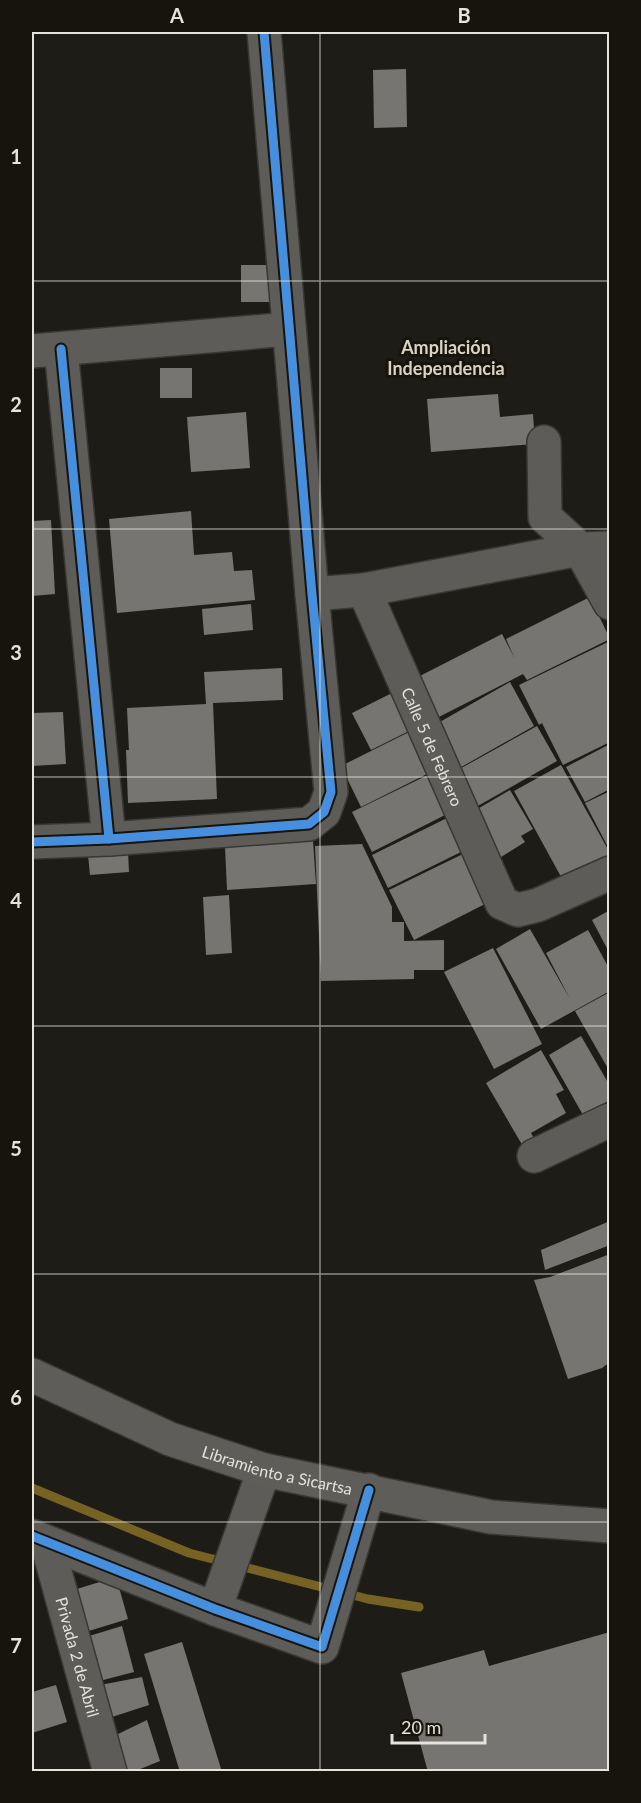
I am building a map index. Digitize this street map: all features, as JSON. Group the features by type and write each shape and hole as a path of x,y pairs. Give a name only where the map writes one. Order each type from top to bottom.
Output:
{"main road":[{"name":"Libramiento a Sicartsa","path":"32,1375 170,1439 264,1470 491,1517 609,1526"}],"street":[{"path":"32,842 109,839 309,824 324,812 331,792 264,32"},
{"path":"109,839 46,350 289,329"},
{"path":"544,442 545,517 595,548 609,603"},
{"path":"312,594 364,590 595,548"},
{"name":"Calle 5 de Febrero","path":"364,590 502,903 518,910 538,906 609,873"},
{"path":"534,1156 609,1120"},
{"path":"218,1601 264,1470"},
{"path":"39,1539 218,1601 322,1647 369,1490"},
{"name":"Privada 2 de Abril","path":"39,1539 110,1772"}],"building":[{"path":"406,69 407,127 374,128 373,70"},
{"path":"241,265 272,265 272,302 241,302"},
{"path":"160,368 192,368 192,398 160,398"},
{"path":"498,394 500,417 533,414 535,444 431,452 427,399"},
{"path":"246,412 250,468 191,472 187,417"},
{"path":"191,511 194,555 232,552 234,571 252,570 255,600 117,613 109,519"},
{"path":"51,520 55,594 32,596 32,521"},
{"path":"590,597 610,639 527,680 523,674 433,720 412,680 502,634 515,659 506,639"},
{"path":"251,604 253,630 204,635 202,609"},
{"path":"610,641 610,742 563,765 542,723 539,725 519,685"},
{"path":"282,668 283,700 213,703 217,799 128,803 127,708 206,704 204,672"},
{"path":"510,682 534,726 456,770 431,727"},
{"path":"398,690 417,727 371,750 352,713"},
{"path":"63,712 66,764 32,766 32,713"},
{"path":"537,726 557,761 476,807 456,771"},
{"path":"417,728 437,769 361,807 341,766"},
{"path":"610,744 610,789 585,802 566,767"},
{"path":"561,765 610,853 610,860 565,884 514,791"},
{"path":"434,772 453,811 372,852 352,812"},
{"path":"510,790 533,829 521,836 525,842 501,857 474,811"},
{"path":"610,791 610,851 585,803"},
{"path":"447,818 463,851 388,888 372,855"},
{"path":"313,841 316,884 227,890 225,847"},
{"path":"362,844 392,907 392,922 404,922 404,941 444,940 444,970 414,970 414,979 321,981 315,846"},
{"path":"128,851 129,872 90,875 88,855"},
{"path":"467,852 491,901 414,940 389,890"},
{"path":"229,895 232,953 206,955 203,897"},
{"path":"610,910 610,954 592,920"},
{"path":"530,929 570,999 546,953 588,930 610,970 610,991 541,1029 496,949"},
{"path":"493,948 542,1044 494,1069 444,972"},
{"path":"610,992 610,1072 575,1011"},
{"path":"581,1036 610,1086 610,1100 583,1115 549,1055"},
{"path":"541,1050 564,1090 556,1094 566,1113 531,1133 536,1142 524,1148 486,1083"},
{"path":"610,1221 610,1245 545,1270 541,1250"},
{"path":"610,1254 610,1362 602,1368 568,1379 534,1280 550,1277"},
{"path":"116,1577 128,1619 79,1634 67,1592"},
{"path":"122,1626 134,1672 88,1684 76,1640"},
{"path":"610,1632 610,1772 428,1772 401,1673 484,1650 489,1666"},
{"path":"182,1642 222,1772 180,1772 144,1654"},
{"path":"142,1677 149,1705 112,1717 100,1685"},
{"path":"56,1685 67,1722 32,1733 32,1692"},
{"path":"147,1720 160,1761 133,1772 126,1772 116,1735"}],"waterway":[{"path":"32,1488 189,1553 368,1599 419,1607"}],"cycle path":[{"path":"32,842 109,839 309,824 324,812 331,792 264,32"},
{"path":"61,349 109,839"},
{"path":"32,1536 215,1609 322,1647 369,1490"}],"district":[{"name":"Ampliación Independencia","path":"446,357"}]}
